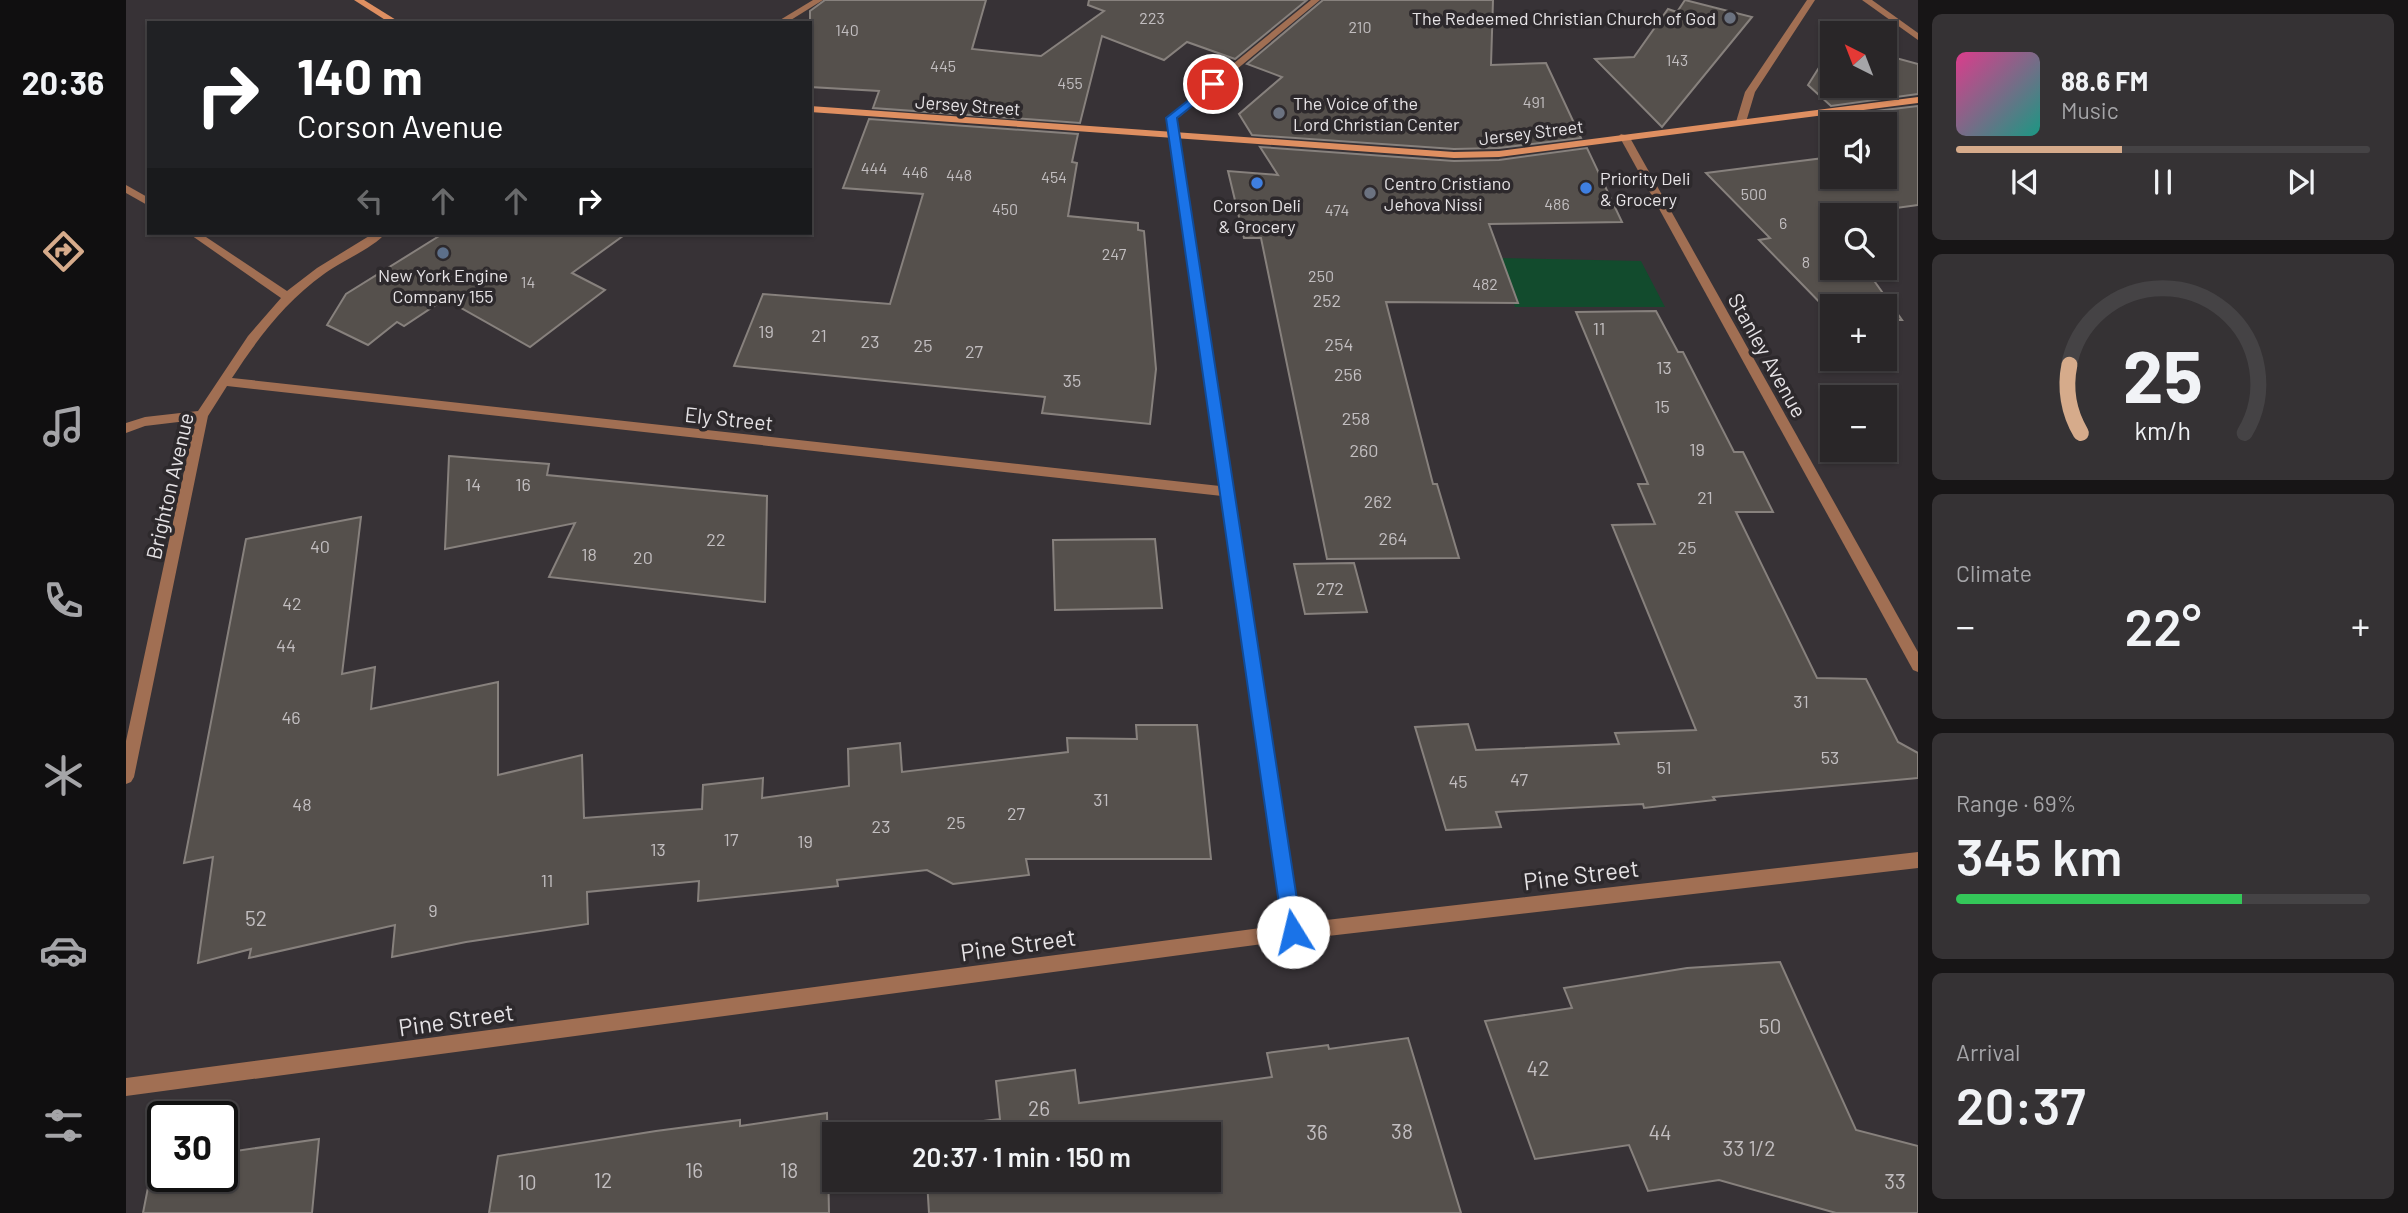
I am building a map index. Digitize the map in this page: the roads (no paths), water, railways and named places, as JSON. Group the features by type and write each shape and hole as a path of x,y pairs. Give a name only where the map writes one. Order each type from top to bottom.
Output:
{"street":[{"path":"359,0 394,21"},
{"path":"782,21 819,0"},
{"path":"1293,932 1172,118 1316,0"},
{"path":"1741,121 1749,92 1811,0"},
{"path":"1866,0 1918,37"},
{"name":"Jersey Street","path":"812,108 1454,155 1499,154 1918,100"},
{"name":"Stanley Avenue","path":"1624,136 1918,666"},
{"path":"126,188 147,202"},
{"path":"195,235 288,297"},
{"name":"Brighton Avenue","path":"126,777 202,415 245,349 288,297 378,235"},
{"name":"Ely Street","path":"226,382 1227,492"},
{"path":"126,428 145,422 202,415"},
{"name":"Pine Street","path":"126,1087 1293,932 1918,860"}],"place":[{"name":"The Redeemed Christian Church of God","path":"1730,18"},
{"name":"The Voice of the Lord Christian Center","path":"1279,113"},
{"name":"Corson Deli & Grocery","path":"1257,183"},
{"name":"Priority Deli & Grocery","path":"1586,188"},
{"name":"Centro Cristiano Jehova Nissi","path":"1370,193"},
{"name":"New York Engine Company 155","path":"443,253"}]}
